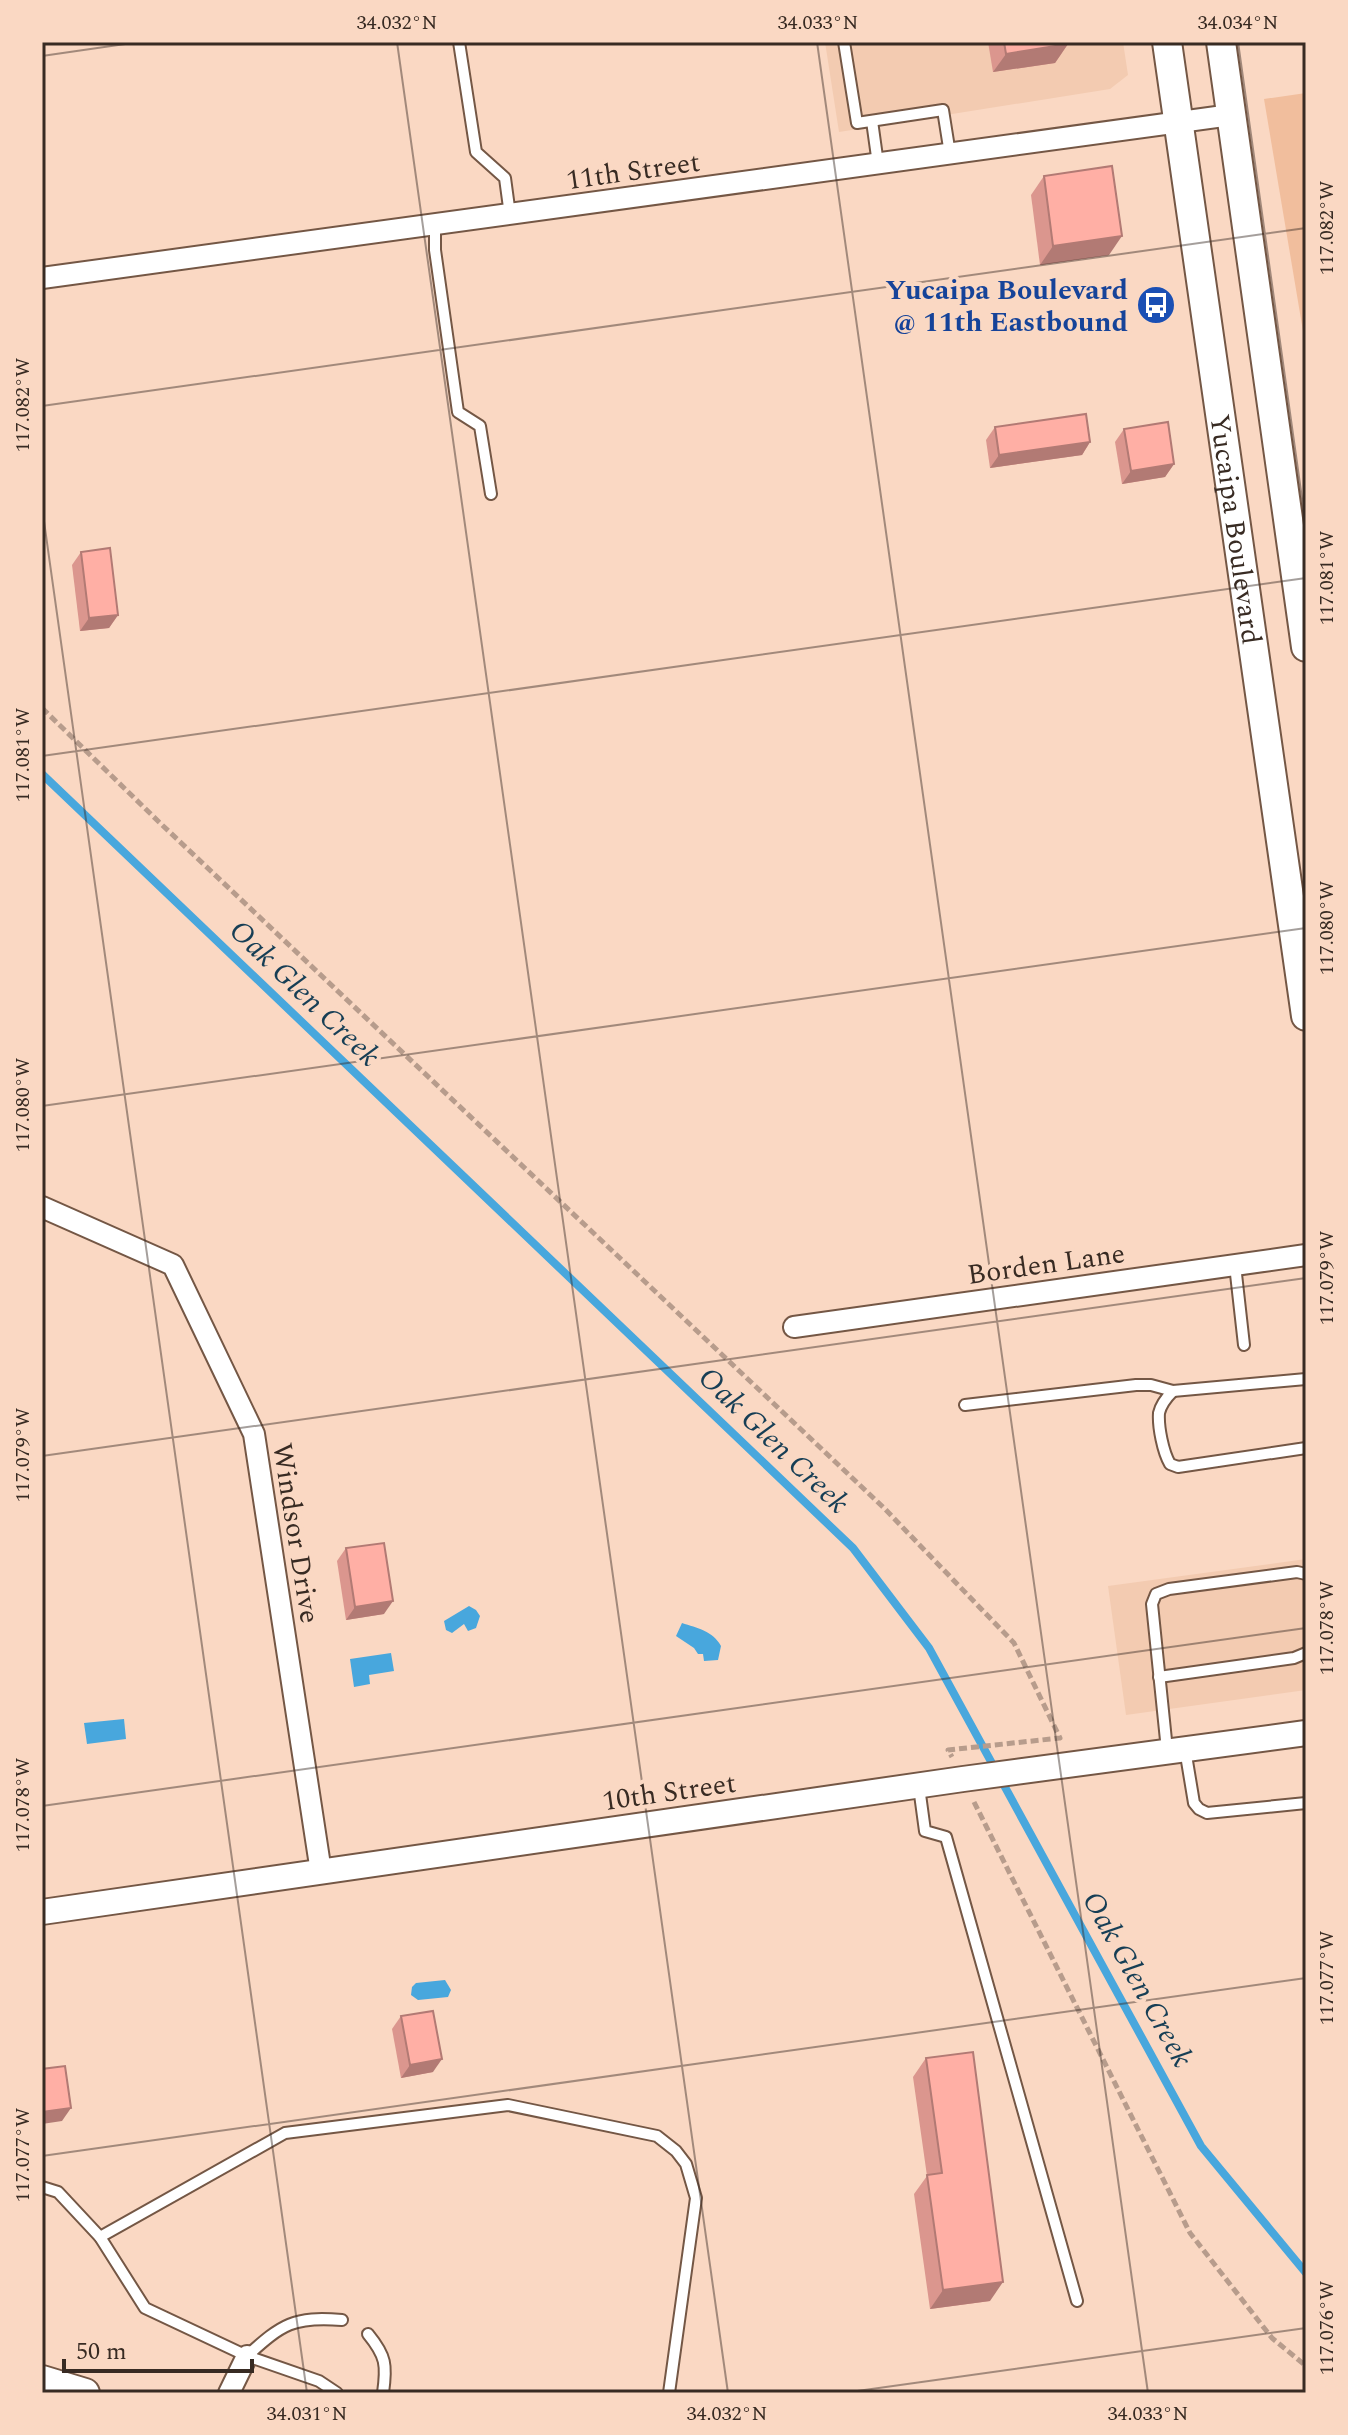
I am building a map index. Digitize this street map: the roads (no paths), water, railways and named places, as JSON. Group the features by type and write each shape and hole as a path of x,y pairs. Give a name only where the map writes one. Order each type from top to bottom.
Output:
{"main road":[{"name":"Yucaipa Boulevard","path":"1167,42 1306,1016"},
{"name":"Yucaipa Boulevard","path":"1221,42 1306,647"},
{"path":"42,2380 85,2393"}],"street":[{"name":"11th Street","path":"42,278 1231,115"},
{"name":"Windsor Drive","path":"42,1207 173,1265 254,1434 321,1872"},
{"name":"Borden Lane","path":"794,1327 1306,1255"},
{"name":"10th Street","path":"42,1912 918,1785 1306,1733"},
{"path":"229,2393 247,2356"}],"lane":[{"path":"459,42 476,152 505,178 510,215"},
{"path":"844,42 857,123 943,110 950,154"},
{"path":"872,121 878,164"},
{"path":"435,225 435,250 458,412 480,426 491,494"},
{"path":"1235,1265 1244,1345"},
{"path":"965,1405 1136,1385 1151,1385 1173,1391 1306,1379"},
{"path":"1173,1391 1162,1403 1159,1415 1170,1464 1178,1467 1306,1448"},
{"path":"1306,1574 1297,1572 1169,1589 1156,1594 1152,1604 1159,1677 1176,1750 1194,1803 1207,1813 1306,1803"},
{"path":"1159,1677 1294,1658 1306,1653"},
{"path":"918,1785 925,1831 946,1837 1077,2301"},
{"path":"100,2237 285,2133 508,2105 657,2136 676,2151 686,2164 696,2198 669,2393"},
{"path":"42,2187 58,2192 100,2237 145,2308 247,2356 319,2381 337,2393"},
{"path":"247,2356 275,2331 310,2317 342,2320"},
{"path":"368,2334 382,2351 385,2375 383,2393"}],"water":[{"path":"469,1606 480,1616 476,1628 468,1631 464,1624 452,1633 446,1630 444,1621"},
{"path":"682,1623 714,1637 721,1646 718,1660 704,1661 703,1654 698,1654 676,1636"},
{"path":"391,1653 394,1671 369,1675 370,1684 354,1687 350,1659"},
{"path":"124,1719 126,1739 87,1744 84,1723"},
{"path":"445,1980 451,1990 448,1997 418,2000 411,1995 416,1983"}],"waterway":[{"name":"Oak Glen Creek","path":"42,774 853,1548 929,1648 1201,2146 1306,2273"}],"place":[{"name":"Yucaipa Boulevard @ 11th Eastbound","path":"1156,305"}]}
